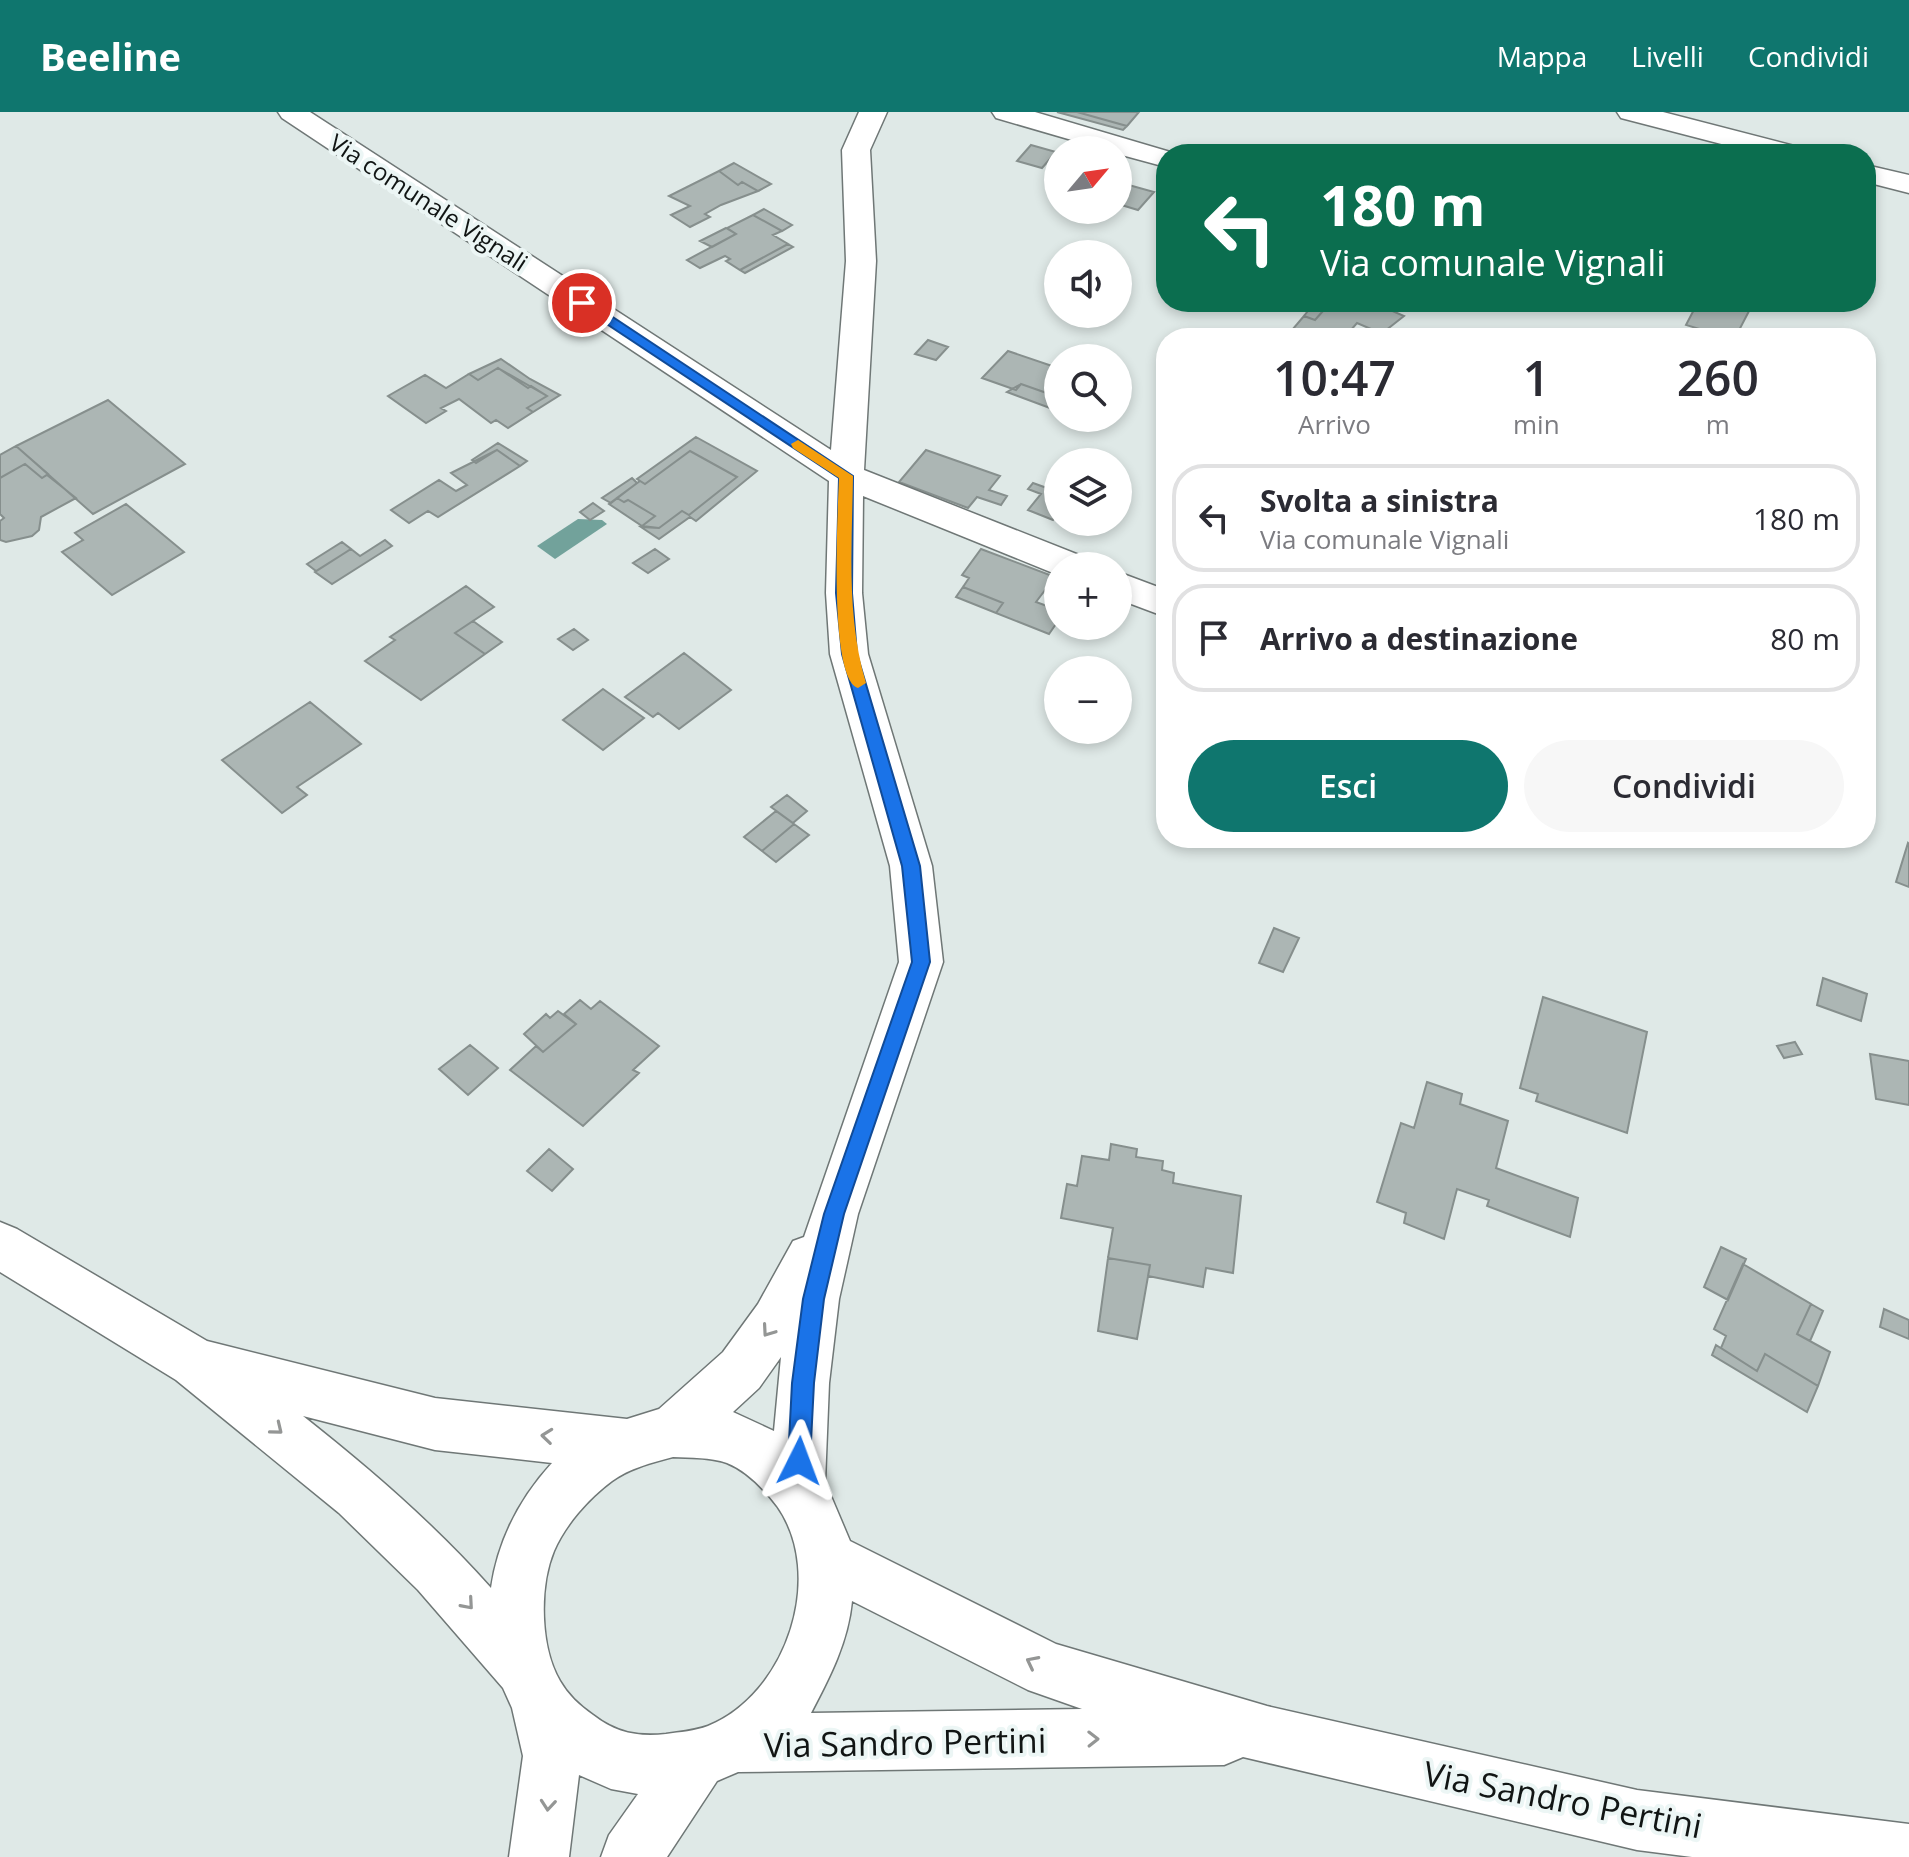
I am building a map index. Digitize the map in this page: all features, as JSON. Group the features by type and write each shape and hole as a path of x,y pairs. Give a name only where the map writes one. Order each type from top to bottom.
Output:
{"street":[{"name":"Via comunale Vignali","path":"292,112 846,476 1044,555"},
{"path":"798,1487 803,1383 814,1299 834,1214 921,962 911,866 849,654 844,593 846,476 861,261 856,150 873,112"},
{"path":"1006,112 1156,156"},
{"path":"1631,112 1754,144"},
{"path":"1876,176 1909,184"},
{"path":"1132,591 1156,600"},
{"path":"539,1857 546,1825 552,1756 515,1615 523,1561 546,1511 582,1471 649,1437 741,1370 776,1321 834,1214"},
{"path":"0,1245 194,1362 435,1424 649,1437 721,1435 764,1453 798,1487 816,1521 827,1559 825,1611 809,1663 777,1709 715,1752 631,1857"},
{"name":"Via Sandro Pertini","path":"194,1362 358,1494 438,1570 568,1734 605,1757 650,1766 715,1752 1267,1735"},
{"name":"Via Sandro Pertini","path":"827,1559 1048,1670 1267,1735 1637,1820 1909,1854"}],"water":[{"path":"578,519 602,520 607,524 555,559 537,546"}],"building":[{"path":"1057,112 1077,112 1127,126 1123,130"},
{"path":"1077,112 1139,112 1127,126"},
{"path":"1031,145 1044,149 1042,168 1017,161"},
{"path":"734,163 771,184 758,191 742,182 738,185 719,171"},
{"path":"719,171 738,185 742,182 758,191 721,205 705,214 710,217 690,227 671,215 690,206 669,196"},
{"path":"1132,186 1154,192 1138,210 1132,208"},
{"path":"764,209 792,225 782,231 753,215"},
{"path":"753,215 782,231 773,235 788,244 740,270 726,261 730,259 725,256 700,268 687,260 736,234 727,228"},
{"path":"726,228 736,234 712,247 700,241"},
{"path":"788,244 793,247 745,273 740,270"},
{"path":"1307,312 1322,312 1315,320 1304,316"},
{"path":"1322,312 1395,312 1404,316 1389,328 1369,328 1357,323 1353,328 1294,328 1304,316 1315,320"},
{"path":"1693,312 1748,312 1740,328 1696,328 1686,325"},
{"path":"928,340 948,347 936,360 915,354"},
{"path":"1008,351 1044,363 1044,392 1021,384 1016,390 982,378"},
{"path":"501,359 560,395 533,412 527,408 547,396 531,386 528,388 498,368 478,380 469,374"},
{"path":"498,368 547,396 527,408 533,412 508,428 496,420 491,423 459,399 441,408 446,411 426,423 388,396 425,375 446,388 469,374 478,380"},
{"path":"1021,384 1044,392 1044,406 1007,392"},
{"path":"108,400 185,464 93,514 16,446"},
{"path":"696,437 757,471 696,521 690,517 659,539 641,527 659,528 682,511 689,515 737,477 690,451 645,484 637,479"},
{"path":"498,443 527,461 520,466 497,450 476,463 472,460"},
{"path":"16,446 48,474 42,478 25,464 0,478 0,455"},
{"path":"497,450 520,466 438,517 428,511 409,523 391,510 439,480 456,491 467,485 451,473"},
{"path":"926,450 1000,476 989,490 1007,496 1001,505 977,497 968,508 899,482"},
{"path":"690,451 737,477 689,515 682,511 659,528 642,526 655,516 628,500 624,502 617,498 640,481 645,484"},
{"path":"25,464 42,478 47,475 76,498 41,517 39,530 32,536 6,542 0,540 0,521 4,518 0,514 0,478"},
{"path":"632,478 637,483 611,503 602,498"},
{"path":"1033,483 1044,487 1044,516 1028,510 1041,494 1028,489"},
{"path":"617,498 624,502 628,500 655,516 642,526 609,504"},
{"path":"593,503 604,511 590,520 580,512"},
{"path":"126,504 184,552 112,595 62,552 83,540 75,533"},
{"path":"385,540 392,546 332,584 315,572 351,549 360,556"},
{"path":"342,542 351,549 316,571 307,564"},
{"path":"655,549 669,559 648,573 633,563"},
{"path":"981,549 1044,573 1044,591 1036,602 1044,605 1044,632 996,613 1003,603 963,587 969,578 962,575"},
{"path":"466,586 494,607 455,633 485,654 421,700 365,661 395,640 390,637"},
{"path":"963,587 1003,603 996,613 956,597"},
{"path":"473,621 502,642 485,654 455,633"},
{"path":"574,629 588,640 573,650 558,639"},
{"path":"684,653 731,690 679,729 658,713 653,717 625,697"},
{"path":"603,689 644,718 603,750 563,720"},
{"path":"310,702 361,744 297,787 307,795 282,813 222,760"},
{"path":"787,795 807,811 793,823 771,807"},
{"path":"776,811 794,824 762,851 744,837"},
{"path":"794,824 809,835 776,862 762,851"},
{"path":"1909,844 1909,887 1896,882"},
{"path":"1274,928 1299,938 1283,972 1259,963"},
{"path":"1823,978 1867,994 1861,1021 1817,1005"},
{"path":"1543,997 1647,1032 1627,1133 1536,1101 1538,1094 1520,1088"},
{"path":"580,1000 591,1009 600,1001 659,1046 633,1070 639,1073 583,1126 510,1070 536,1046 543,1052 576,1024 564,1014"},
{"path":"558,1011 576,1024 543,1052 524,1034 546,1014 550,1018"},
{"path":"1795,1042 1802,1054 1784,1058 1777,1046"},
{"path":"470,1045 498,1068 468,1095 439,1069"},
{"path":"1870,1054 1909,1061 1909,1105 1876,1099"},
{"path":"1427,1082 1462,1094 1460,1104 1508,1121 1496,1168 1578,1198 1570,1237 1487,1206 1489,1200 1457,1189 1444,1239 1404,1223 1406,1213 1377,1202 1401,1123 1414,1128"},
{"path":"1111,1144 1137,1149 1136,1157 1163,1161 1162,1170 1174,1173 1173,1183 1241,1196 1233,1273 1206,1268 1203,1287 1148,1276 1150,1265 1108,1258 1113,1228 1061,1218 1067,1184 1077,1186 1082,1156 1109,1160"},
{"path":"549,1149 573,1169 552,1191 527,1171"},
{"path":"1721,1247 1746,1259 1728,1300 1704,1287"},
{"path":"1108,1258 1150,1265 1137,1339 1098,1331"},
{"path":"1743,1264 1811,1304 1797,1334 1830,1352 1818,1386 1765,1354 1757,1371 1721,1348 1726,1336 1714,1329"},
{"path":"1811,1304 1823,1311 1810,1341 1797,1334"},
{"path":"1884,1309 1909,1320 1909,1339 1880,1327"},
{"path":"1716,1345 1757,1371 1765,1354 1818,1386 1807,1412 1712,1355"}],"slow traffic":[{"path":"798,444 846,476 844,593 849,654 858,683"}],"route":[{"path":"582,303 846,476 844,593 849,654 911,866 921,962 834,1214 814,1299 803,1383 799,1461"}]}
